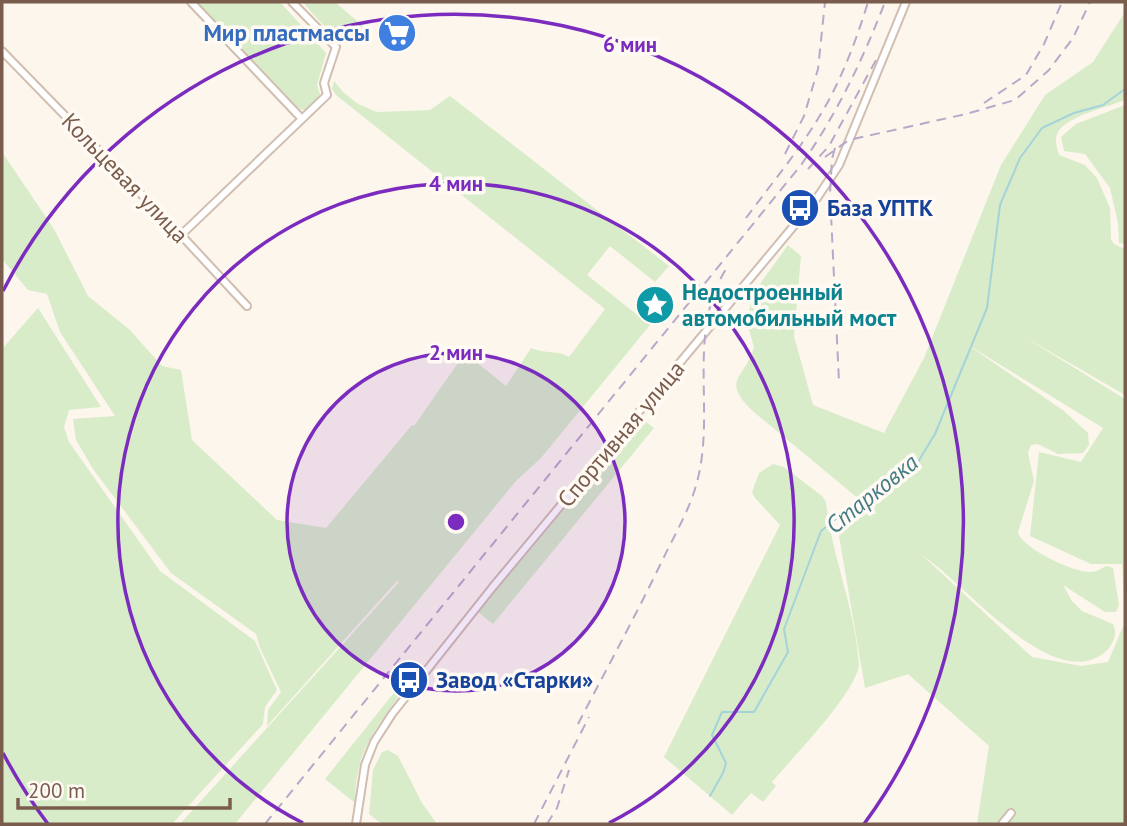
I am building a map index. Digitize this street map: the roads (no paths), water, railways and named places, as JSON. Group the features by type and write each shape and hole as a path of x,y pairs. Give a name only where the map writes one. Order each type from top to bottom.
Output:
{"street":[{"path":"191,2 302,119"},
{"path":"181,235 327,95 324,83 336,47 292,2"},
{"name":"Спортивная улица","path":"356,824 365,765 374,742 392,714 492,588 831,178 839,165 906,2"},
{"name":"Кольцевая улица","path":"2,51 247,306"},
{"path":"1002,824 1011,813"}],"waterway":[{"name":"Старковка","path":"710,796 726,763 712,735 722,712 754,712 788,652 784,629 821,531 864,496 918,462 935,434 987,308 1000,205 1020,158 1042,128 1074,113 1103,105 1125,89"}],"railway":[{"path":"785,154 804,116 818,69 825,2"},
{"path":"746,218 821,114 841,75 868,2"},
{"path":"265,824 801,165 848,86 885,2"},
{"path":"984,103 1026,75 1044,44 1062,2"},
{"path":"825,157 849,140 966,114 1015,100 1049,70 1073,38 1090,2"},
{"path":"808,169 829,146 876,60"},
{"path":"835,148 830,193 839,382"},
{"path":"578,724 653,580 694,492 702,455 707,319 714,294 726,269"},
{"path":"534,824 589,717"},
{"path":"547,824 557,808 569,770"}],"place":[{"name":"Мир пластмассы","path":"397,33"},
{"name":"База УПТК","path":"800,208"},
{"name":"Недостроенный автомобильный мост","path":"655,305"},
{"name":"Завод «Старки»","path":"409,680"}]}
